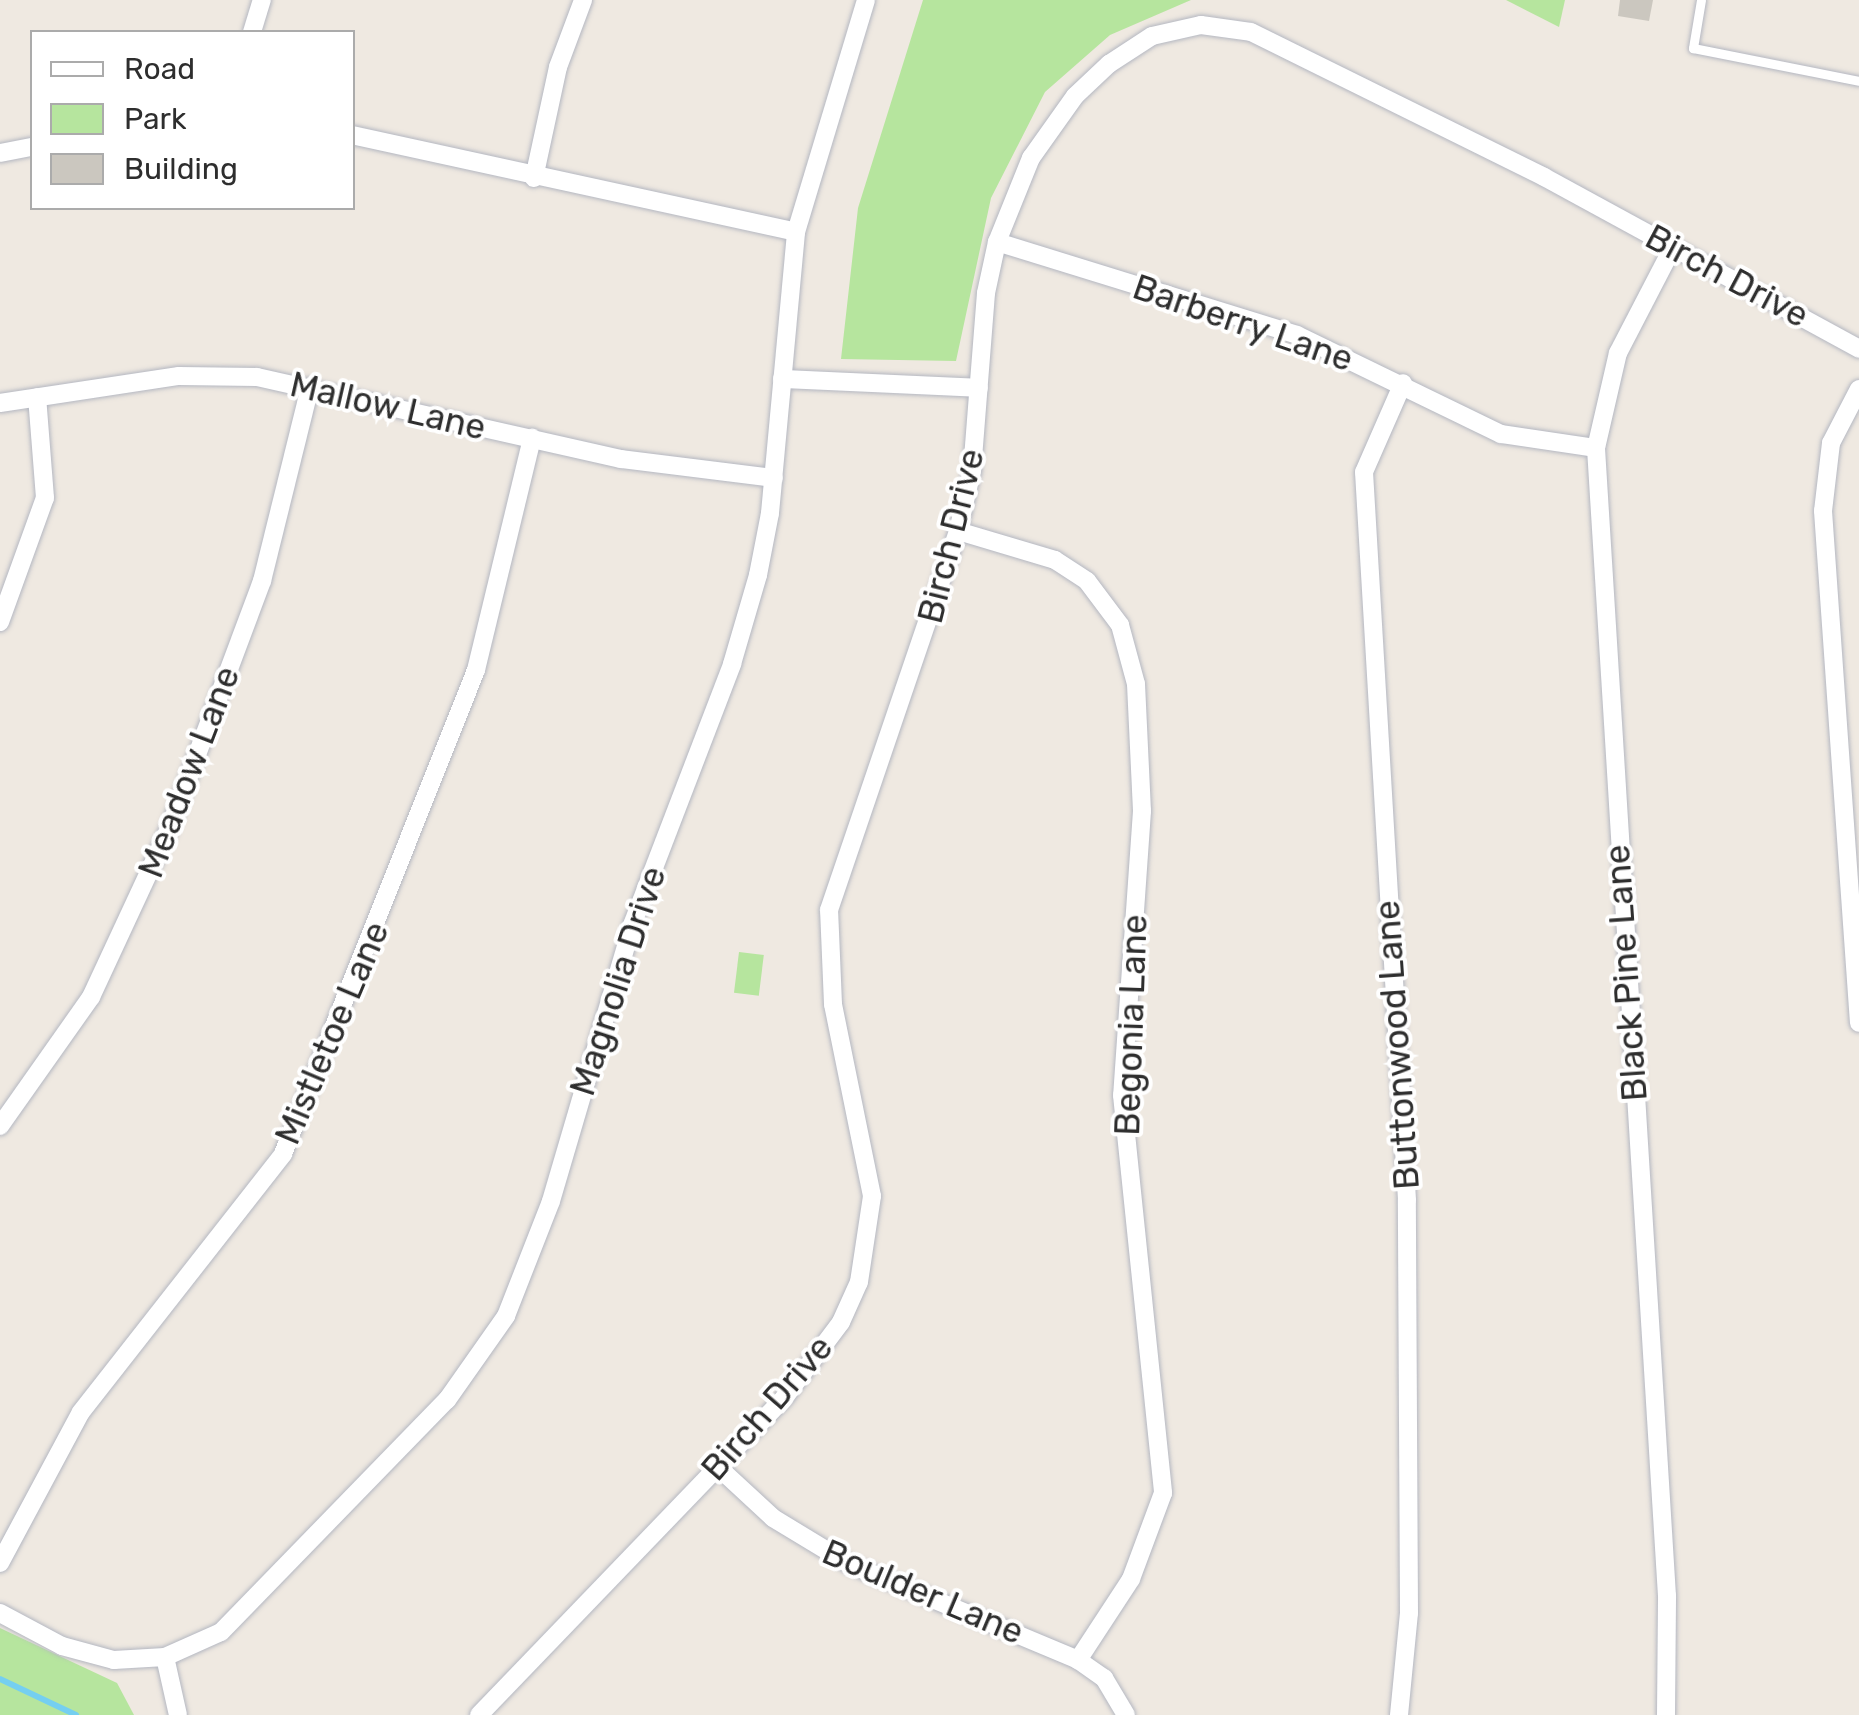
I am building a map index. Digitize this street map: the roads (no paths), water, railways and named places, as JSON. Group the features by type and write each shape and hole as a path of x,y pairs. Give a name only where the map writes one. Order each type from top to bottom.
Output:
{"street":[{"path":"253,30 262,0"},
{"path":"534,178 558,67 584,0"},
{"name":"Magnolia Drive","path":"0,1613 92,1656 165,1657 197,1645 246,1612 448,1400 506,1316 551,1201 632,925 732,664 758,575 774,478 796,232 866,0"},
{"name":"Birch Drive","path":"479,1715 718,1467 820,1353 840,1322 868,1251 867,1148 833,1004 829,910 958,531 998,242 1031,158 1076,96 1130,48 1201,25 1290,46 1859,349"},
{"path":"355,136 534,178 796,232"},
{"path":"0,153 30,148"},
{"name":"Barberry Lane","path":"998,242 1292,333 1403,383 1501,434 1596,448"},
{"name":"Black Pine Lane","path":"1666,1715 1667,1596 1596,448 1618,353 1673,247"},
{"name":"Mallow Lane","path":"0,403 179,376 310,386 680,468 774,478"},
{"path":"782,379 979,388"},
{"name":"Buttonwood Lane","path":"1399,1715 1410,1613 1407,1200 1364,472 1403,383"},
{"name":"Meadow Lane","path":"0,1126 91,997 170,828 262,581 310,386"},
{"path":"1859,389 1832,443 1824,510 1859,1023"},
{"path":"0,622 46,498 36,397"},
{"name":"Mistletoe Lane","path":"0,1563 81,1412 283,1154 476,670 532,438"},
{"name":"Begonia Lane","path":"958,531 1055,560 1087,581 1120,625 1136,684 1142,811 1122,1095 1163,1493 1132,1578 1078,1660"},
{"name":"Boulder Lane","path":"718,1467 773,1518 824,1551 1078,1660 1104,1678 1126,1715"},
{"path":"165,1657 178,1715"}],"lane":[{"path":"1701,0 1693,48 1859,80"}],"waterway":[{"path":"0,1679 76,1715"}]}
